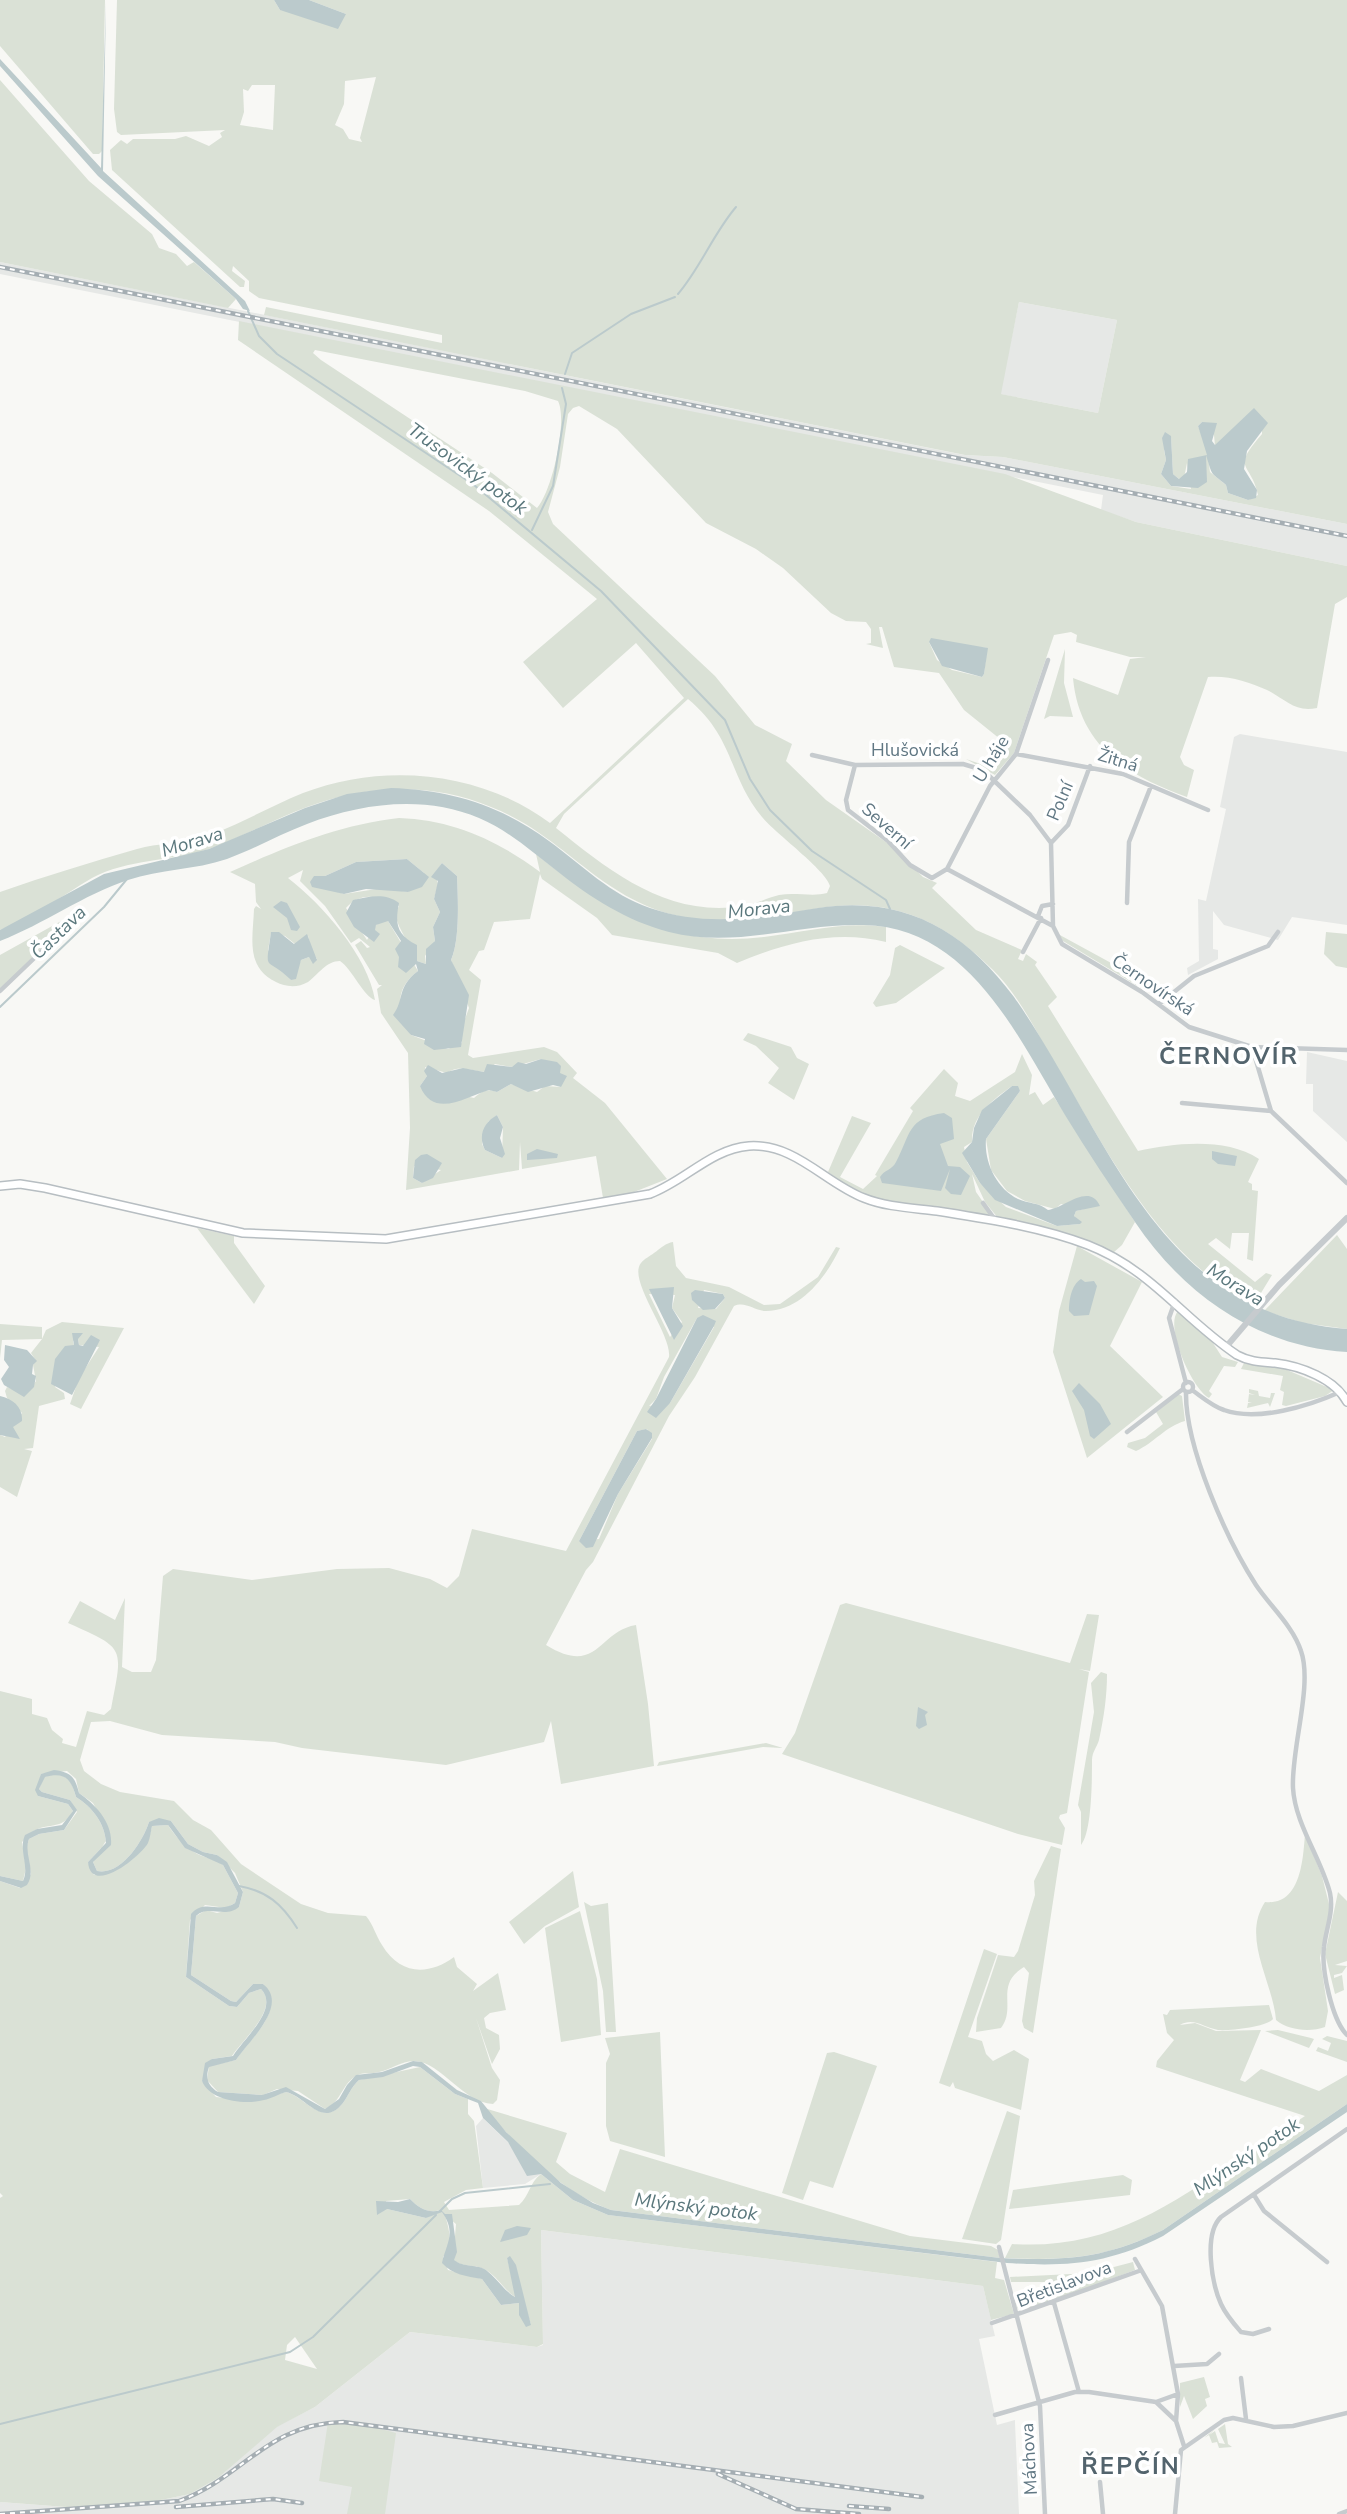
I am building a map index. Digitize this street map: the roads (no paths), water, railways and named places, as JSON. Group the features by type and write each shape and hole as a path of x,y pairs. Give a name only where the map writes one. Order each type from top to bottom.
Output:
{"main road":[{"path":"0,1186 20,1184 45,1188 259,1235 398,1238 650,1194 670,1186 721,1153 753,1146 773,1149 794,1157 867,1200 997,1221 1087,1244 1153,1279 1226,1347 1249,1360 1279,1364 1324,1379 1341,1391 1347,1402"}],"street":[{"name":"U háje","path":"947,869 996,779 1016,754 1048,660"},
{"name":"Žitná","path":"1016,754 1123,774 1208,810"},
{"name":"Hlušovická","path":"812,755 855,765 963,764 980,768 996,779 1040,825 1051,843"},
{"name":"Severní","path":"855,765 846,800 848,810 888,841 927,877 932,878 947,869"},
{"name":"Polní","path":"1051,843 1068,825 1090,766"},
{"path":"1127,902 1131,831 1151,786"},
{"path":"1051,843 1053,926"},
{"name":"Černovírská","path":"947,869 1040,917 1053,926 1062,944 1159,1004 1189,1027 1252,1047 1347,1050"},
{"path":"1023,951 1040,917 1042,906 1053,904"},
{"path":"0,991 72,922"},
{"path":"1159,1004 1194,976 1268,946 1278,932"},
{"path":"1252,1047 1271,1111 1347,1183"},
{"path":"1182,1103 1271,1111"},
{"path":"983,1203 997,1221"},
{"path":"1226,1347 1267,1299 1347,1218"},
{"path":"1175,1300 1169,1318 1186,1383 1200,1457 1226,1532 1257,1586 1294,1637 1302,1654 1293,1790 1331,1896 1332,1910 1323,1959 1335,2016 1347,2035"},
{"path":"1127,1432 1192,1384 1186,1383"},
{"path":"1187,1390 1230,1412 1278,1410 1341,1391"},
{"path":"1269,2329 1253,2334 1241,2332 1222,2305 1215,2283 1211,2236 1214,2225 1221,2217 1347,2129"},
{"path":"1254,2195 1264,2211 1327,2262"},
{"name":"Máchova","path":"1000,2250 1039,2403 1045,2514"},
{"path":"1135,2259 1139,2271"},
{"name":"Břetislavova","path":"992,2323 1139,2271 1162,2306 1178,2394 1176,2421"},
{"path":"1054,2302 1079,2392"},
{"path":"1174,2366 1207,2364 1219,2354"},
{"path":"1241,2378 1246,2419"},
{"path":"995,2415 1079,2392 1156,2402 1178,2394"},
{"path":"1156,2402 1176,2421 1184,2446"},
{"path":"1175,2514 1180,2453 1184,2446 1224,2420 1246,2419 1273,2427 1293,2426 1347,2413"},
{"path":"1100,2482 1103,2514"},
{"path":"1339,2514 1347,2511"}],"waterway":[{"path":"678,294 736,207"},
{"path":"565,374 572,353 631,314 675,297"},
{"name":"Trusovický potok","path":"248,311 259,336 277,354 474,485 601,591 725,720 750,779 770,810 812,851 886,900 890,909"},
{"path":"532,530 553,486 566,404 562,388"},
{"name":"Častava","path":"0,1007 104,907 127,879"},
{"path":"239,1886 258,1891 273,1900 297,1928"},
{"path":"440,2211 452,2199 465,2193 550,2184"},
{"path":"0,2424 290,2352 313,2337 436,2215"}],"railway":[{"path":"0,267 1347,536"},
{"path":"0,2514 179,2501 202,2491 256,2453 294,2432 317,2425 343,2422 922,2497"},
{"path":"718,2474 796,2509 859,2514"},
{"path":"176,2507 273,2499 302,2503"},
{"path":"849,2506 889,2509"}],"district":[{"name":"ČERNOVÍR","path":"1229,1056"},
{"name":"ŘEPČÍN","path":"1131,2466"}],"water label":[{"name":"Morava","path":"192,841"},
{"name":"Morava","path":"759,908"},
{"name":"Morava","path":"1236,1284"},
{"name":"Mlýnský potok","path":"1246,2156"},
{"name":"Mlýnský potok","path":"696,2206"}]}
